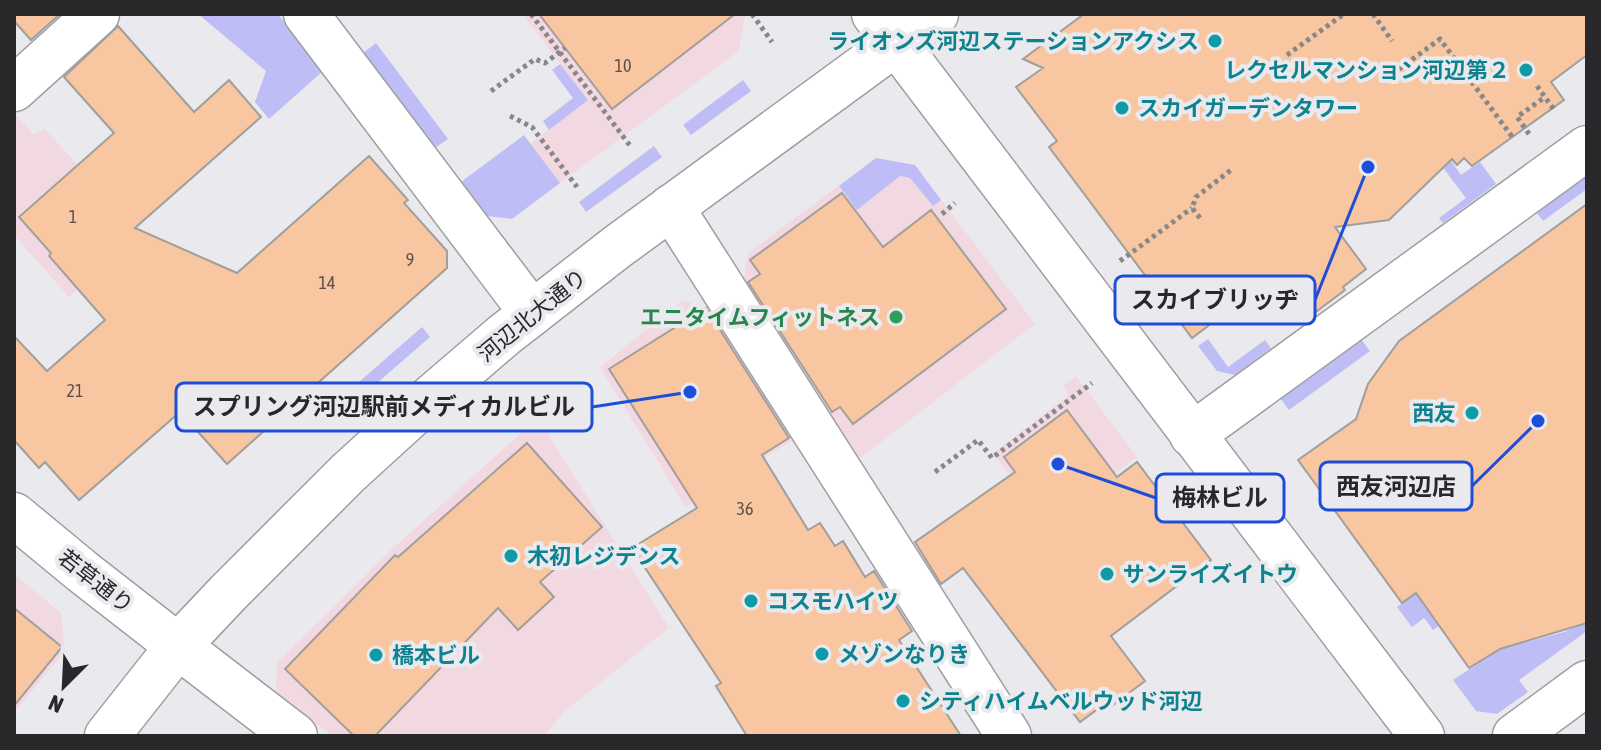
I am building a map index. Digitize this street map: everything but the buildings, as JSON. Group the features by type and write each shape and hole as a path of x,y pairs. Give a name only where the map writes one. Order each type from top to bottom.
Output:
{"street":[{"path":"14,89 97,14"},
{"path":"306,14 532,313"},
{"name":"河辺北大通り","path":"107,736 178,646 348,473 427,401 532,313 671,207 885,29 936,14"},
{"path":"885,29 1422,736"},
{"path":"1192,435 1587,148"},
{"path":"671,207 1009,736"},
{"name":"若草通り","path":"14,515 295,736"},
{"path":"1515,736 1587,683"}],"path":[{"path":"531,14 603,103 631,147"},
{"path":"752,14 772,42"},
{"path":"1287,55 1344,14"},
{"path":"1373,14 1392,41"},
{"path":"1399,69 1440,39 1513,138 1500,147"},
{"path":"491,91 535,59 545,63 562,50"},
{"path":"1517,117 1545,97"},
{"path":"510,116 532,127 577,187"},
{"path":"1119,261 1192,208 1196,197 1231,170"},
{"path":"942,214 955,203"},
{"path":"1192,208 1200,218"},
{"path":"935,472 978,440 992,458 1092,383"}],"shaded area":[{"path":"198,14 278,14 322,72 269,119 255,102 266,71"},
{"path":"522,14 745,14 739,51 560,183 530,144 588,100"},
{"path":"376,43 448,139 435,148 363,53"},
{"path":"560,64 588,100 549,130 543,121 573,98 552,70"},
{"path":"743,80 751,91 691,135 683,125"},
{"path":"17,116 34,135 44,128 140,234 69,297 14,235 14,118"},
{"path":"524,135 560,183 512,219 487,216 461,182"},
{"path":"654,146 662,157 586,212 579,202"},
{"path":"876,158 915,165 1035,324 859,459 744,280 748,253"},
{"path":"876,158 915,165 941,200 933,206 910,178 900,176 857,210 839,186"},
{"path":"1449,158 1461,175 1480,162 1496,184 1443,223 1439,218 1466,198 1440,164"},
{"path":"1587,175 1587,189 1543,221 1536,212"},
{"path":"683,300 711,308 795,439 685,507 600,367"},
{"path":"422,327 430,337 368,391 359,382"},
{"path":"1208,339 1228,367 1265,340 1271,348 1235,375 1217,371 1198,346"},
{"path":"1361,339 1370,351 1289,410 1280,398"},
{"path":"1076,376 1137,457 1048,524 993,453 1069,395 1063,385"},
{"path":"538,418 669,628 565,711 544,736 332,736 276,695 277,663 393,548"},
{"path":"14,574 61,613 65,651 14,713"},
{"path":"1426,586 1448,619 1433,630 1424,618 1412,627 1397,607"},
{"path":"1587,622 1587,631 1519,680 1528,692 1497,714 1476,711 1453,680 1500,649 1564,632"}],"place":[{"name":"ライオンズ河辺ステーションアクシス","path":"1215,41"},
{"name":"レクセルマンション河辺第２","path":"1526,70"},
{"name":"スカイガーデンタワー","path":"1122,108"},
{"name":"スカイブリッヂ","path":"1368,167"},
{"name":"エニタイムフィットネス","path":"896,317"},
{"name":"スプリング河辺駅前メディカルビル","path":"690,392"},
{"name":"西友","path":"1472,413"},
{"name":"西友河辺店","path":"1538,421"},
{"name":"梅林ビル","path":"1058,464"},
{"name":"木初レジデンス","path":"511,556"},
{"name":"サンライズイトウ","path":"1107,574"},
{"name":"コスモハイツ","path":"751,601"},
{"name":"メゾンなりき","path":"822,654"},
{"name":"橋本ビル","path":"376,655"},
{"name":"シティハイムベルウッド河辺","path":"903,701"}]}
